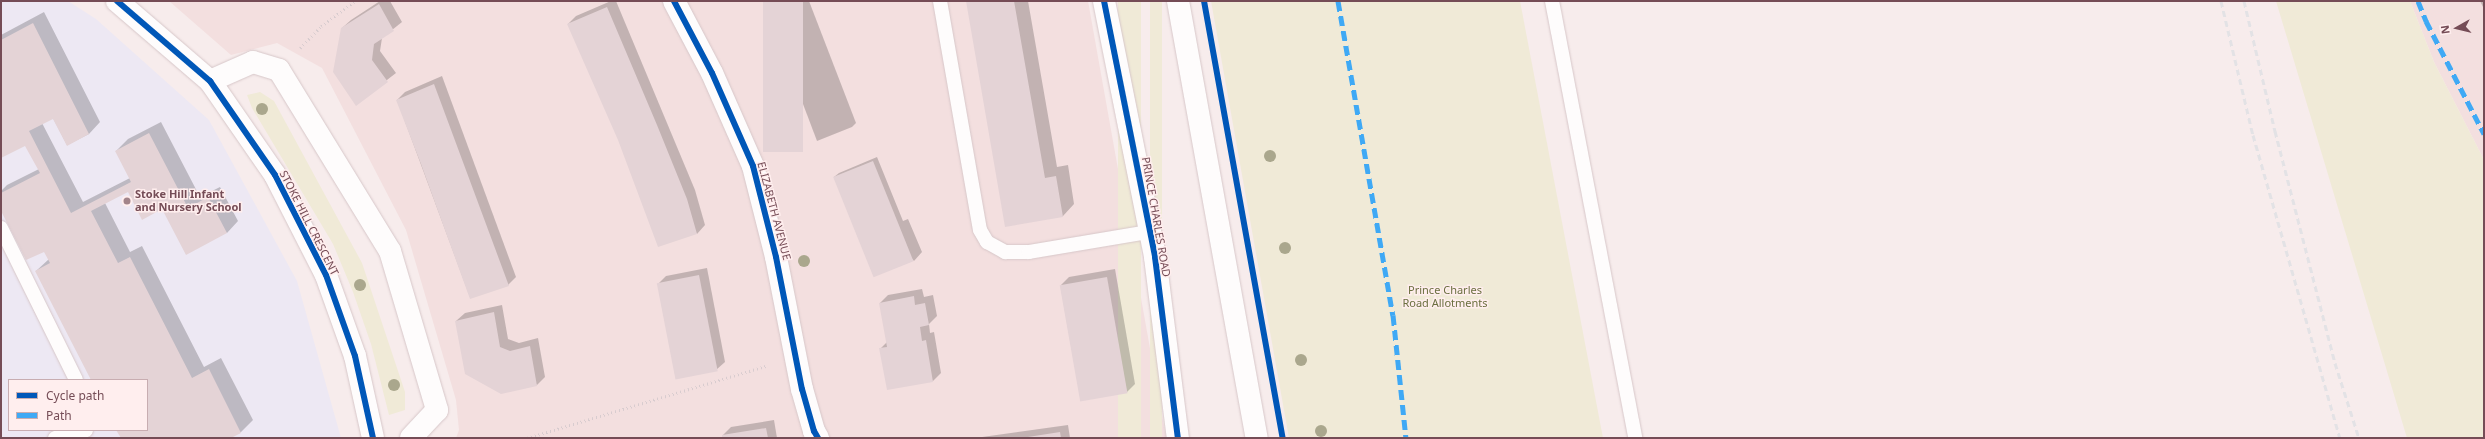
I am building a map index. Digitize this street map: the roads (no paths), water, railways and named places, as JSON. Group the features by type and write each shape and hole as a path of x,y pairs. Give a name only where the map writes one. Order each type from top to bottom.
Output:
{"street":[{"name":"STOKE HILL CRESCENT","path":"117,1 210,81 275,176 326,275 355,356 373,438"},
{"name":"ELIZABETH AVENUE","path":"674,1 712,74 753,166 776,257 810,417 818,438"},
{"name":"PRINCE CHARLES ROAD","path":"1104,1 1154,257 1178,438"},
{"path":"1178,1 1257,438"},
{"path":"210,81 253,62 279,70 390,251 437,410 412,438"}],"lane":[{"path":"940,1 980,230 987,242 1005,252 1029,252 1149,232"},
{"path":"1552,1 1635,438"},
{"path":"1,228 76,379"},
{"path":"54,438 82,431"}],"railway":[{"path":"2221,1 2253,135 2340,438"},
{"path":"2244,1 2275,131 2335,363 2359,438"}],"place":[{"name":"Stoke Hill Infant and Nursery School","path":"127,201"}],"park label":[{"name":"Prince Charles Road Allotments","path":"1445,297"}]}
